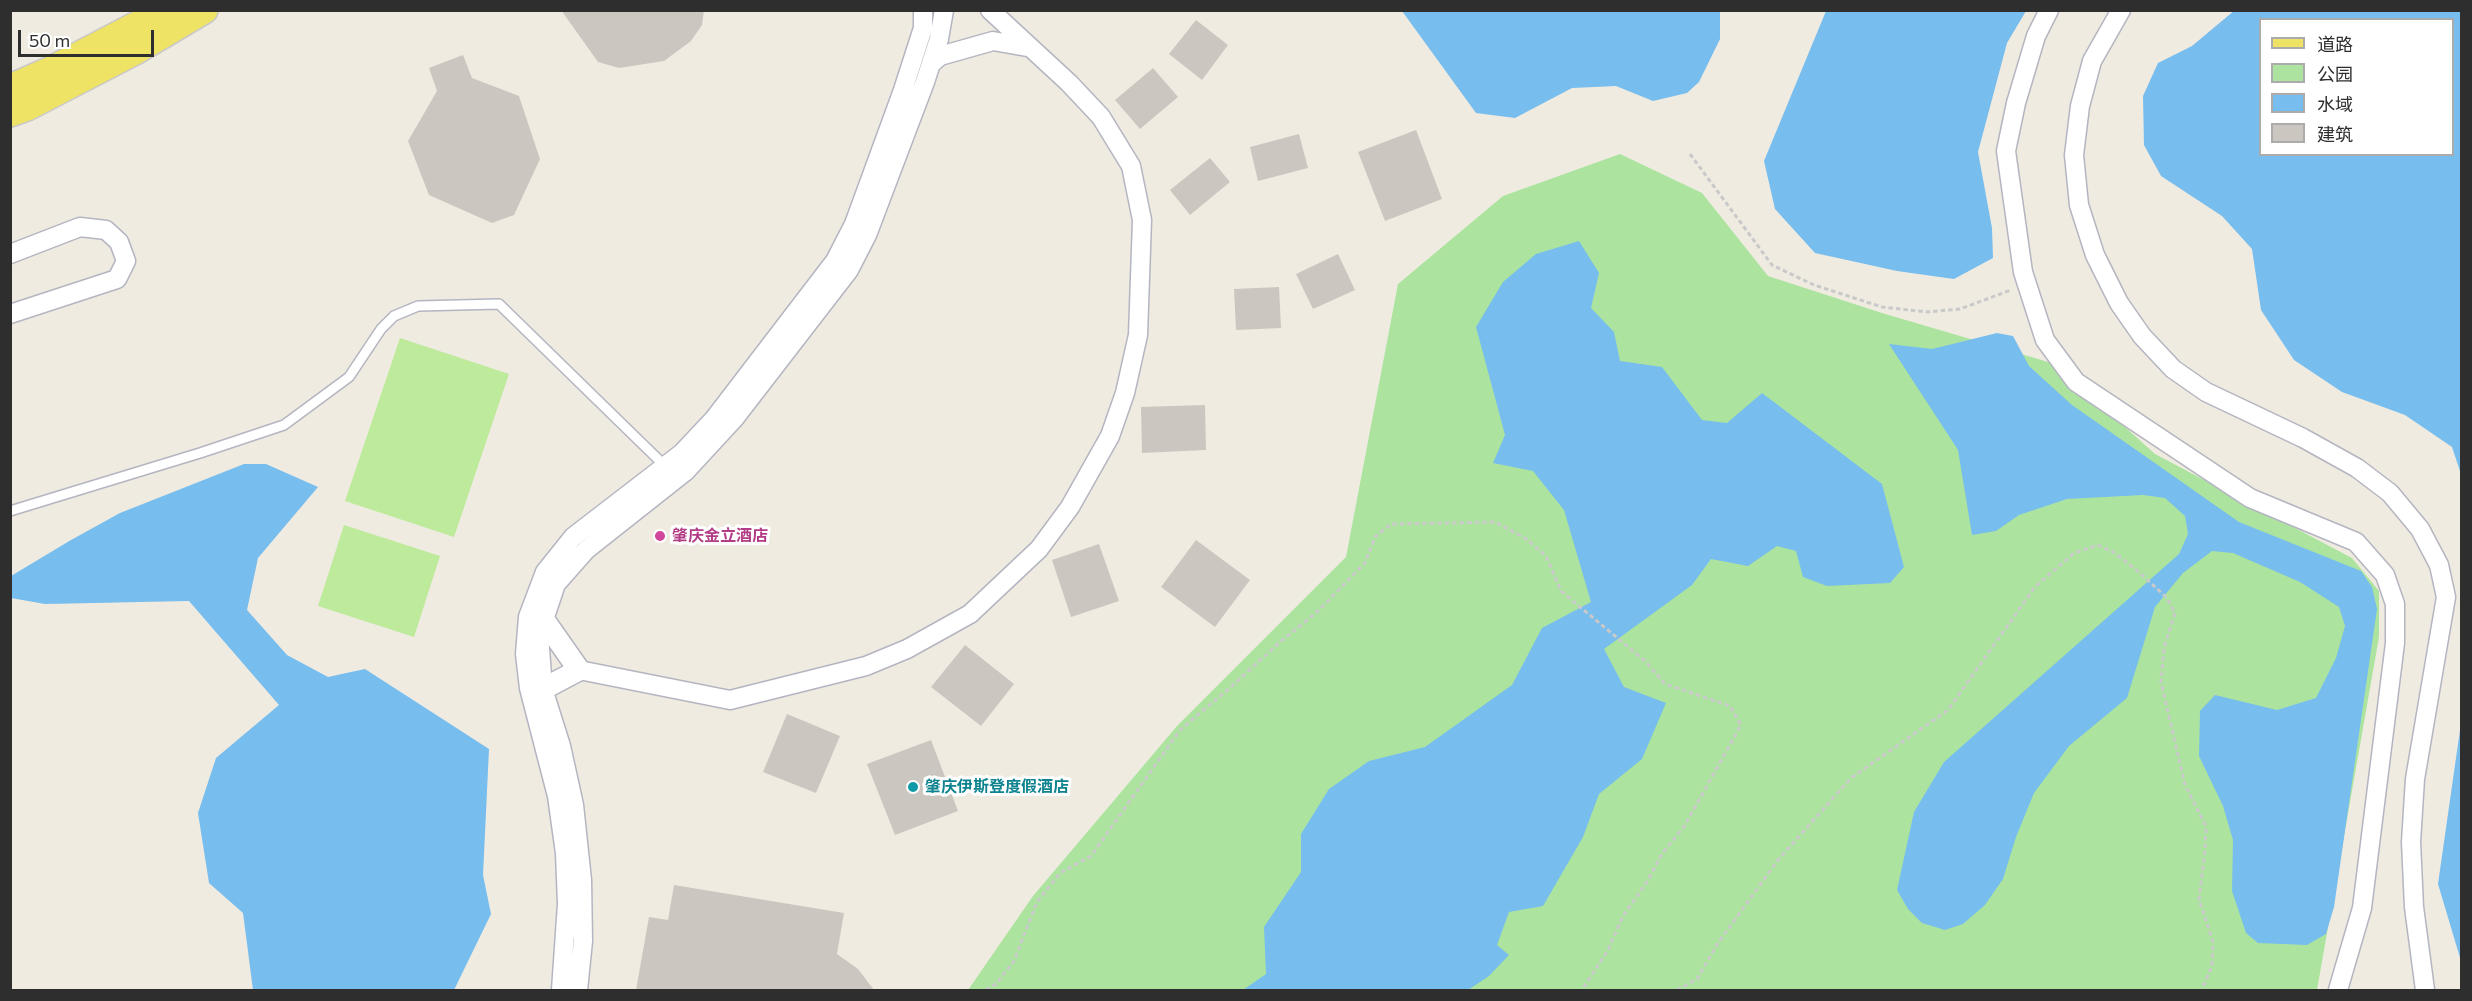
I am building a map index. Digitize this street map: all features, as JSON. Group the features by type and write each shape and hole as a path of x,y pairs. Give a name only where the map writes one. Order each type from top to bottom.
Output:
{"main road":[{"path":"10,88 51,70 166,10"},
{"path":"10,113 27,107 135,51 204,10"}],"street":[{"path":"561,990 567,904 565,853 556,796 529,688 525,654 528,617 545,572 573,537 682,453 714,418 836,261 854,224 903,90 923,28 923,10"},
{"path":"578,990 582,940 582,880 574,805 561,746 543,689 539,635 556,584 586,550 686,471 734,419 849,270 867,235 931,63 939,39 944,10"},
{"path":"543,689 579,670 730,700 866,666 907,649 970,614 1039,549 1070,507 1110,436 1125,393 1138,335 1142,220 1131,166 1101,117 1069,83 990,10"},
{"path":"2049,10 2036,36 2016,103 2006,151 2023,272 2045,340 2076,382 2250,498 2356,542 2385,575 2395,604 2395,643 2362,908 2338,990"},
{"path":"2121,10 2092,61 2080,106 2074,154 2079,205 2095,255 2119,303 2142,336 2173,369 2206,393 2303,438 2357,468 2390,493 2420,529 2439,565 2446,597 2415,778 2411,842 2414,907 2425,990"},
{"path":"931,63 940,56 993,41 1027,46"},
{"path":"10,254 80,227 106,230 119,242 126,261 117,279 10,314"},
{"path":"544,620 579,670"}],"lane":[{"path":"10,511 284,425 349,377 381,329 394,316 418,306 499,304 665,466"}],"path":[{"path":"1690,154 1772,265 1814,285 1882,307 1928,312 1960,309 2026,284"},
{"path":"986,990 996,984 1014,961 1036,902 1060,873 1091,856 1180,730 1317,612 1365,563 1375,537 1391,524 1495,522 1525,538 1546,556 1561,591 1645,661 1665,684 1730,706 1742,725 1685,825 1662,854 1647,882 1623,916 1608,950 1582,990"},
{"path":"1677,990 1697,979 1718,943 1778,860 1851,778 1948,710 2035,587 2074,554 2098,544 2115,553 2140,573 2167,598 2175,613 2164,648 2162,682 2185,785 2206,826 2199,899 2213,942 2212,965 2202,990"}],"green space":[{"path":"1620,154 1702,193 1768,276 1882,313 2055,364 2155,454 2352,558 2379,591 2379,637 2317,990 968,990 1033,896 1177,726 1346,557 1398,284 1503,196"},
{"path":"400,338 509,374 454,537 345,501"},
{"path":"344,525 440,556 414,637 318,606"}],"water":[{"path":"2235,10 2461,11 2461,474 2452,447 2405,415 2342,392 2294,360 2261,310 2252,249 2222,216 2161,176 2144,145 2143,96 2158,63 2192,46"},
{"path":"1402,11 1720,11 1720,39 1699,82 1687,93 1653,101 1616,86 1572,88 1515,118 1476,113"},
{"path":"1826,11 2026,11 2007,43 1978,152 1992,228 1993,258 1954,279 1897,271 1815,253 1775,209 1764,161"},
{"path":"1579,241 1599,273 1591,308 1614,332 1620,361 1662,367 1702,420 1727,423 1762,393 1882,484 1904,567 1890,583 1827,586 1803,577 1796,551 1777,546 1748,566 1711,559 1692,585 1604,649 1624,687 1666,703 1642,759 1599,794 1583,837 1543,906 1509,912 1497,945 1509,955 1489,976 1468,990 1243,990 1266,974 1264,927 1301,872 1301,834 1329,789 1369,761 1425,747 1512,685 1542,628 1591,602 1564,510 1533,471 1493,463 1505,435 1476,327 1503,282 1536,254"},
{"path":"1997,333 2013,336 2029,366 2072,405 2239,522 2361,571 2372,587 2377,609 2334,907 2326,934 2307,945 2258,943 2246,933 2232,891 2233,840 2223,806 2199,756 2200,711 2215,695 2277,710 2316,698 2336,658 2345,626 2339,607 2300,582 2233,553 2212,551 2183,573 2155,607 2127,698 2069,746 2034,793 2016,837 2003,879 1985,905 1963,924 1945,930 1922,923 1908,909 1897,890 1914,812 1944,762 2179,554 2188,534 2185,516 2165,498 2143,495 2067,499 2019,515 1996,531 1972,535 1958,450 1889,344 1932,349"},
{"path":"244,464 266,464 318,487 258,558 247,610 287,655 328,677 365,669 489,749 483,875 491,914 454,990 253,990 243,913 209,883 198,813 216,758 279,705 189,601 45,604 11,598 11,576 71,540 120,513"},
{"path":"2461,723 2461,961 2438,884"}],"building":[{"path":"561,10 704,10 702,25 691,41 664,61 619,68 598,62"},
{"path":"1196,20 1228,45 1202,80 1169,54"},
{"path":"463,55 472,78 519,96 540,159 514,215 492,223 429,195 408,141 437,91 429,68"},
{"path":"1153,68 1178,97 1140,129 1115,100"},
{"path":"1416,130 1442,199 1385,221 1358,152"},
{"path":"1299,134 1308,168 1258,181 1250,147"},
{"path":"1210,158 1230,182 1190,215 1170,190"},
{"path":"1338,254 1355,290 1313,309 1296,274"},
{"path":"1279,287 1281,328 1236,330 1234,289"},
{"path":"1205,405 1206,450 1142,453 1141,407"},
{"path":"1196,540 1250,580 1215,627 1161,587"},
{"path":"1099,544 1119,601 1071,617 1052,560"},
{"path":"965,645 1014,684 981,726 931,687"},
{"path":"787,714 840,736 816,793 763,772"},
{"name":"肇庆伊斯登度假酒店","path":"931,740 958,811 895,835 867,764"},
{"path":"674,885 844,913 837,954 858,969 874,990 636,990 649,917 668,920"}],"place":[{"name":"肇庆金立酒店","path":"660,536"},
{"name":"肇庆伊斯登度假酒店","path":"913,787"}]}
